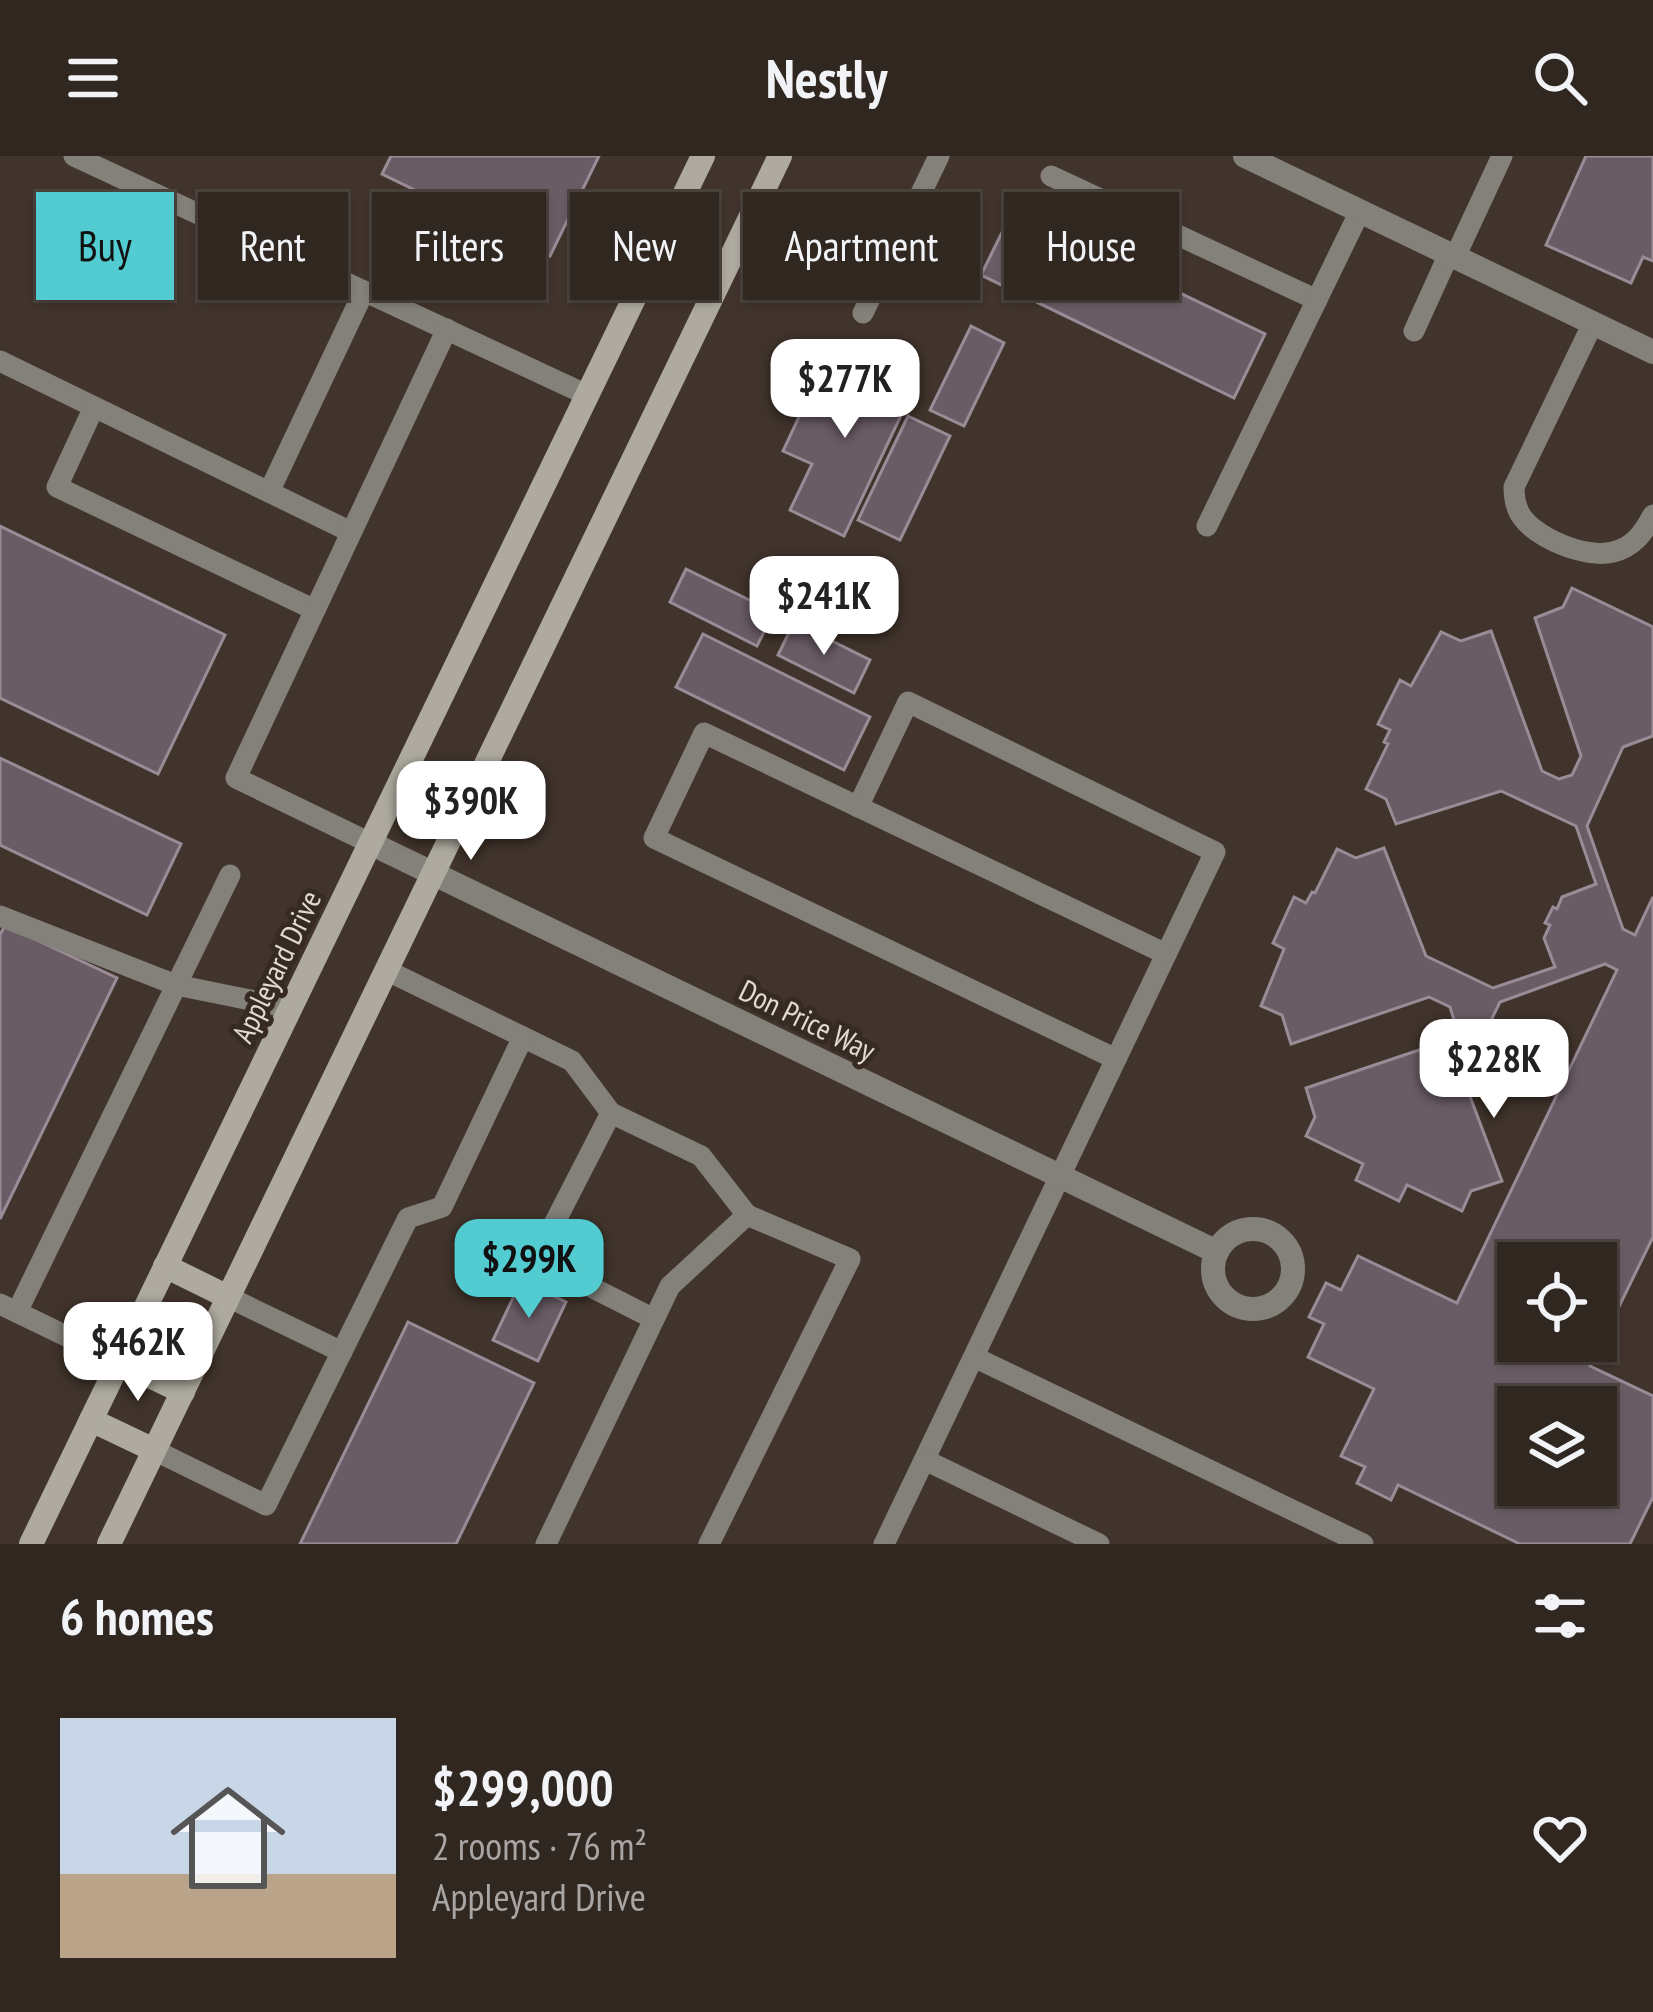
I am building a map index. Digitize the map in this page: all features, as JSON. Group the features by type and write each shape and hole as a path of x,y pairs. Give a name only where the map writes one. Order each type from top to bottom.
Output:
{"street":[{"name":"Appleyard Drive","path":"31,1544 703,156"},
{"path":"109,1544 780,156"},
{"path":"1245,156 1653,352"},
{"name":"Don Price Way","path":"370,843 1217,1252"},
{"path":"165,1266 228,1297"},
{"path":"119,1361 182,1392"},
{"path":"91,1420 154,1450"}],"lane":[{"path":"74,156 587,395"},
{"path":"863,313 939,156"},
{"path":"1414,331 1502,156"},
{"path":"1051,176 1317,300"},
{"path":"1207,526 1360,211"},
{"path":"268,492 364,291"},
{"path":"1593,323 1514,487 1514,501 1522,518 1538,532 1581,550 1612,553 1642,537 1653,514"},
{"path":"370,843 236,778 446,329"},
{"path":"0,361 351,532"},
{"path":"94,406 58,487 315,610"},
{"path":"857,807 908,702 1215,852 884,1544"},
{"path":"1116,1059 655,838 704,734 1166,955"},
{"path":"119,1361 9,1308 230,874"},
{"path":"0,916 176,985 290,1008"},
{"path":"386,970 572,1061 611,1113 701,1156 747,1215 850,1259 709,1544"},
{"path":"154,1450 266,1505 408,1218 442,1208 523,1037"},
{"path":"611,1113 536,1259 654,1319"},
{"path":"546,1544 670,1286 747,1215"},
{"path":"228,1297 342,1352"},
{"path":"974,1357 1363,1544"},
{"path":"925,1460 1100,1544"}],"building":[{"path":"391,156 599,156 581,192 570,192 570,215 550,256 546,254 546,192 419,192 382,174"},
{"path":"1586,156 1653,156 1653,261 1643,257 1631,283 1546,245"},
{"path":"1004,228 1004,286 981,275"},
{"path":"1179,293 1265,334 1234,398 1032,300 1179,300"},
{"path":"971,326 1004,343 964,426 930,410"},
{"path":"830,360 859,373 864,363 914,388 844,536 790,510 812,464 783,451 804,406 817,413 824,399 813,394"},
{"path":"908,416 950,436 900,540 858,520"},
{"path":"0,526 225,635 158,774 0,698"},
{"path":"686,569 774,612 757,646 670,602"},
{"path":"1572,588 1653,627 1653,736 1623,747 1587,826 1623,929 1635,935 1653,897 1653,1237 1617,1311 1617,1242 1497,1242 1497,1362 1592,1362 1590,1366 1653,1396 1653,1497 1630,1544 1520,1544 1398,1485 1391,1500 1357,1483 1365,1467 1341,1456 1374,1389 1308,1357 1324,1324 1309,1317 1326,1283 1341,1290 1358,1256 1457,1303 1617,970 1605,964 1500,1002 1463,1078 1502,1181 1471,1191 1462,1211 1407,1185 1399,1201 1356,1180 1363,1164 1306,1136 1315,1117 1306,1088 1443,1042 1454,1020 1450,1007 1429,997 1291,1044 1282,1015 1261,1006 1284,949 1273,943 1294,897 1306,903 1315,893 1337,849 1356,858 1384,848 1426,956 1493,988 1555,967 1544,938 1550,925 1545,923 1562,897 1596,884 1576,826 1501,791 1396,824 1386,799 1366,789 1388,744 1384,742 1390,730 1378,724 1400,680 1411,686 1441,632 1461,641 1491,631 1542,771 1559,779 1572,775 1581,756 1535,618 1563,607"},
{"path":"794,622 870,660 854,693 778,655"},
{"path":"703,634 870,717 844,770 676,687"},
{"path":"0,758 181,844 147,915 0,845"},
{"path":"5,925 117,978 0,1219 0,935"},
{"path":"521,1281 566,1302 538,1361 493,1340"},
{"path":"408,1322 534,1383 456,1544 300,1544"}]}
